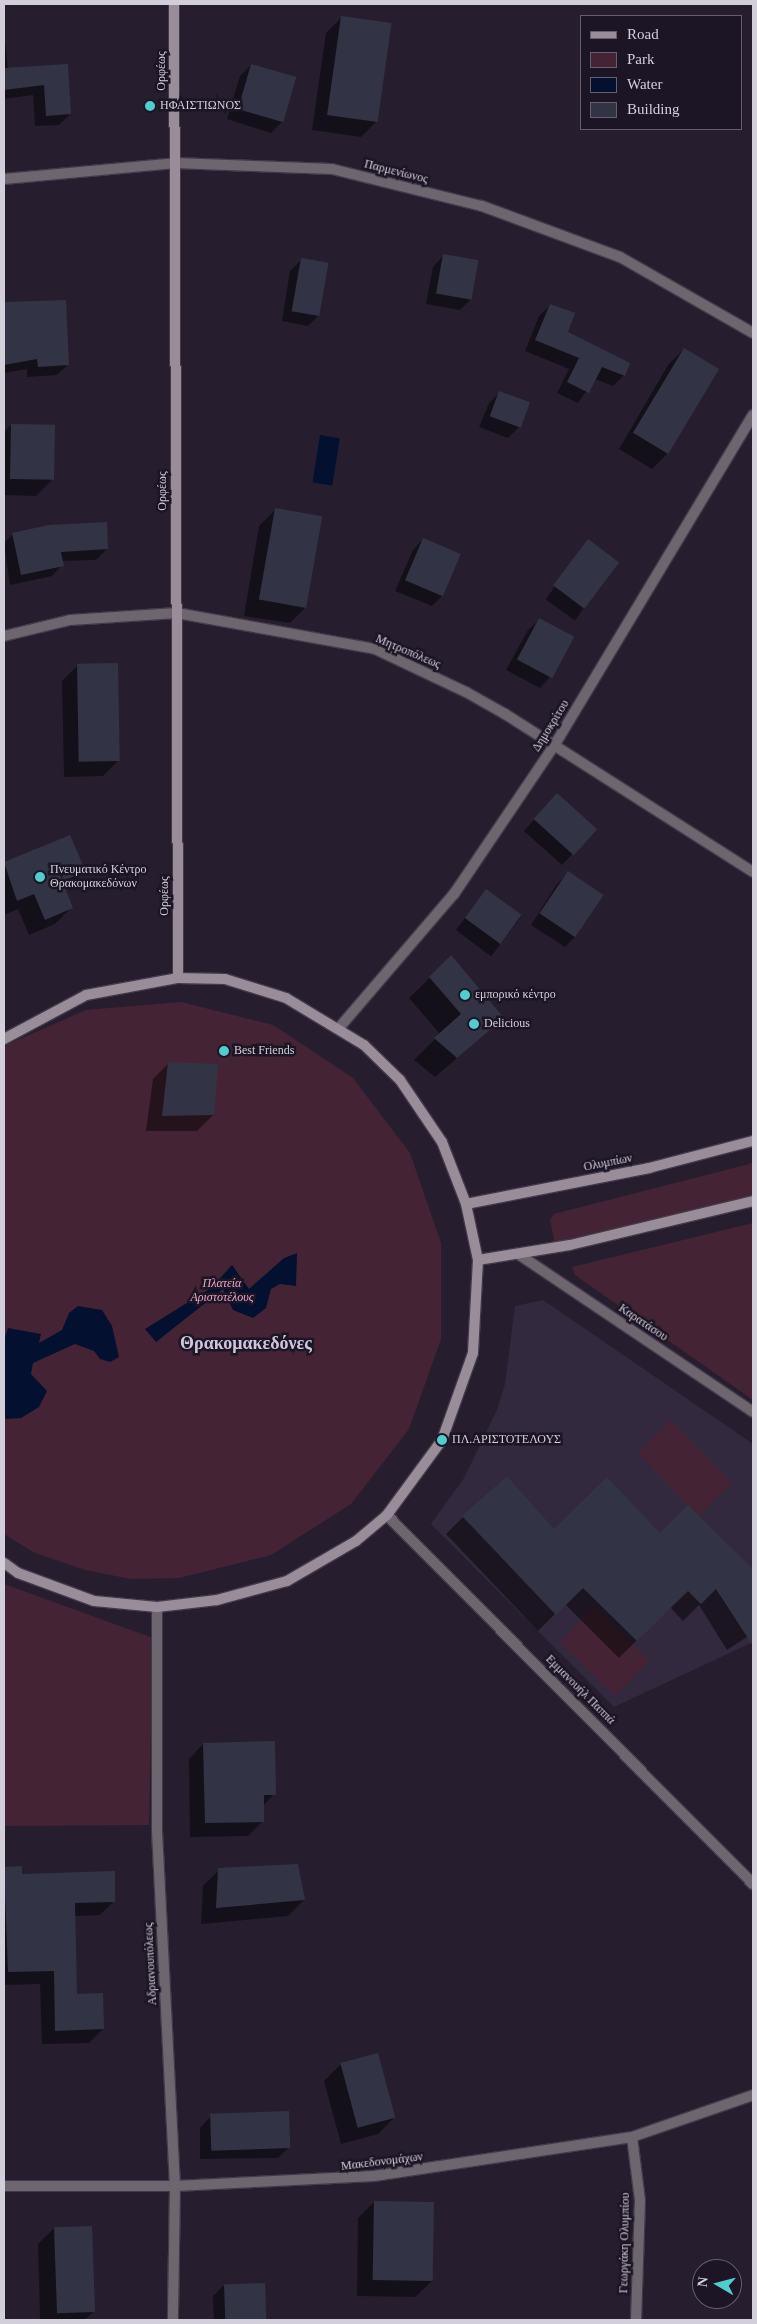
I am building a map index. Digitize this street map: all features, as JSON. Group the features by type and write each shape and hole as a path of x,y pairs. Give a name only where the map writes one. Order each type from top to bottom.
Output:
{"street":[{"name":"Ορφέως","path":"174,4 178,978"},
{"name":"Παρμενίωνος","path":"4,179 175,163 332,169 482,206 620,257 753,333"},
{"name":"Δημοκρίτου","path":"339,1028 454,894 554,746 753,415"},
{"name":"Μητροπόλεως","path":"4,636 70,620 176,614 375,649 466,692 753,872"},
{"path":"4,1040 86,995 178,978 225,979 286,998 339,1028 364,1045 400,1080 442,1142 466,1204 478,1260 473,1353 442,1440 387,1515 356,1541 286,1581 217,1600 157,1607 94,1601 18,1573 4,1563"},
{"name":"Ολυμπίων","path":"466,1204 649,1168 753,1140"},
{"path":"478,1260 614,1236 753,1201"},
{"name":"Καρατάσου","path":"518,1254 753,1412"},
{"name":"Εμμανουήλ Παππά","path":"387,1515 753,1884"},
{"name":"Αδριανουπόλεως","path":"157,1607 157,1831 175,2186 173,2320"},
{"name":"Μακεδονομάχων","path":"4,2186 175,2186 374,2176 632,2137 753,2095"},
{"name":"Γεωργάκη Ολυμπίου","path":"632,2137 640,2200 636,2320"}],"shaded area":[{"path":"543,1300 753,1444 753,1642 614,1707 431,1524 464,1478 497,1410 505,1384 515,1306"}],"green space":[{"name":"Πλατεία Αριστοτέλους","path":"181,1002 273,1025 353,1078 410,1153 441,1243 441,1339 409,1429 351,1504 271,1555 179,1578 131,1579 85,1570 35,1553 4,1534 4,1046 86,1010"},
{"path":"753,1163 753,1200 556,1248 550,1220 554,1214"},
{"path":"753,1223 753,1400 575,1275 572,1267"},
{"path":"671,1420 732,1483 698,1516 637,1453"},
{"path":"4,1584 153,1638 149,1825 4,1826"},
{"path":"594,1607 649,1660 615,1696 560,1642"}],"water":[{"path":"320,435 340,438 332,486 312,482"},
{"path":"297,1253 296,1286 280,1284 271,1289 266,1308 253,1318 233,1310 223,1289 156,1342 145,1329 211,1288 232,1265 249,1289 284,1258"},
{"path":"78,1306 102,1310 112,1326 119,1357 110,1362 100,1359 94,1351 75,1344 33,1363 31,1374 47,1391 39,1407 21,1418 6,1419 4,1416 4,1341 8,1328 41,1334 39,1343 62,1330 69,1313"}],"building":[{"path":"341,16 392,23 378,122 327,115"},
{"path":"68,64 71,114 46,116 44,85 4,90 4,68"},
{"path":"251,64 296,77 283,122 238,109"},
{"path":"443,254 478,260 472,300 436,293"},
{"path":"301,258 329,263 319,316 292,311"},
{"path":"66,300 69,365 38,367 37,359 4,365 4,302"},
{"path":"550,304 575,313 568,332 630,363 625,376 602,367 589,393 567,382 579,358 535,340"},
{"path":"684,348 719,369 668,454 633,433"},
{"path":"499,391 530,402 521,428 490,416"},
{"path":"11,424 55,425 54,480 10,479"},
{"path":"275,508 322,516 306,608 259,600"},
{"path":"107,522 108,549 61,552 64,566 21,575 12,533 49,525"},
{"path":"423,538 461,554 443,596 405,580"},
{"path":"588,539 619,562 584,609 553,585"},
{"path":"539,618 574,637 552,678 517,659"},
{"path":"118,663 120,761 79,762 77,664"},
{"path":"557,793 597,829 574,855 534,819"},
{"name":"Πνευματικό Κέντρο Θρακομακεδόνων","path":"70,835 86,872 62,881 73,908 45,920 34,894 17,901 4,862"},
{"path":"568,871 604,895 575,937 539,913"},
{"path":"486,889 522,915 500,944 465,918"},
{"name":"εμπορικό κέντρο","path":"451,955 504,1018 457,1058 434,1038 461,1014 429,977"},
{"path":"168,1062 218,1064 214,1115 162,1116"},
{"path":"507,1476 554,1529 607,1477 660,1533 688,1505 753,1569 753,1646 716,1589 701,1604 688,1591 637,1641 583,1588 556,1615 462,1516"},
{"path":"275,1741 276,1795 264,1795 264,1822 205,1823 203,1743"},
{"path":"298,1864 305,1900 216,1908 218,1868"},
{"path":"22,1866 22,1874 115,1871 115,1902 75,1903 77,1994 103,1993 104,2029 55,2031 54,1971 8,1972 4,1867"},
{"path":"378,2053 395,2118 358,2128 340,2063"},
{"path":"289,2111 290,2148 211,2151 210,2114"},
{"path":"374,2201 434,2202 433,2281 373,2280"},
{"path":"92,2226 95,2312 57,2313 54,2227"},
{"path":"265,2283 266,2320 225,2320 224,2284"}],"place":[{"name":"ΗΦΑΙΣΤΙΩΝΟΣ","path":"150,106"},
{"name":"Πνευματικό Κέντρο Θρακομακεδόνων","path":"40,877"},
{"name":"εμπορικό κέντρο","path":"465,995"},
{"name":"Delicious","path":"474,1024"},
{"name":"Best Friends","path":"224,1051"},
{"name":"ΠΛ.ΑΡΙΣΤΟΤΕΛΟΥΣ","path":"442,1440"}],"district":[{"name":"Θρακομακεδόνες","path":"246,1343"}]}
